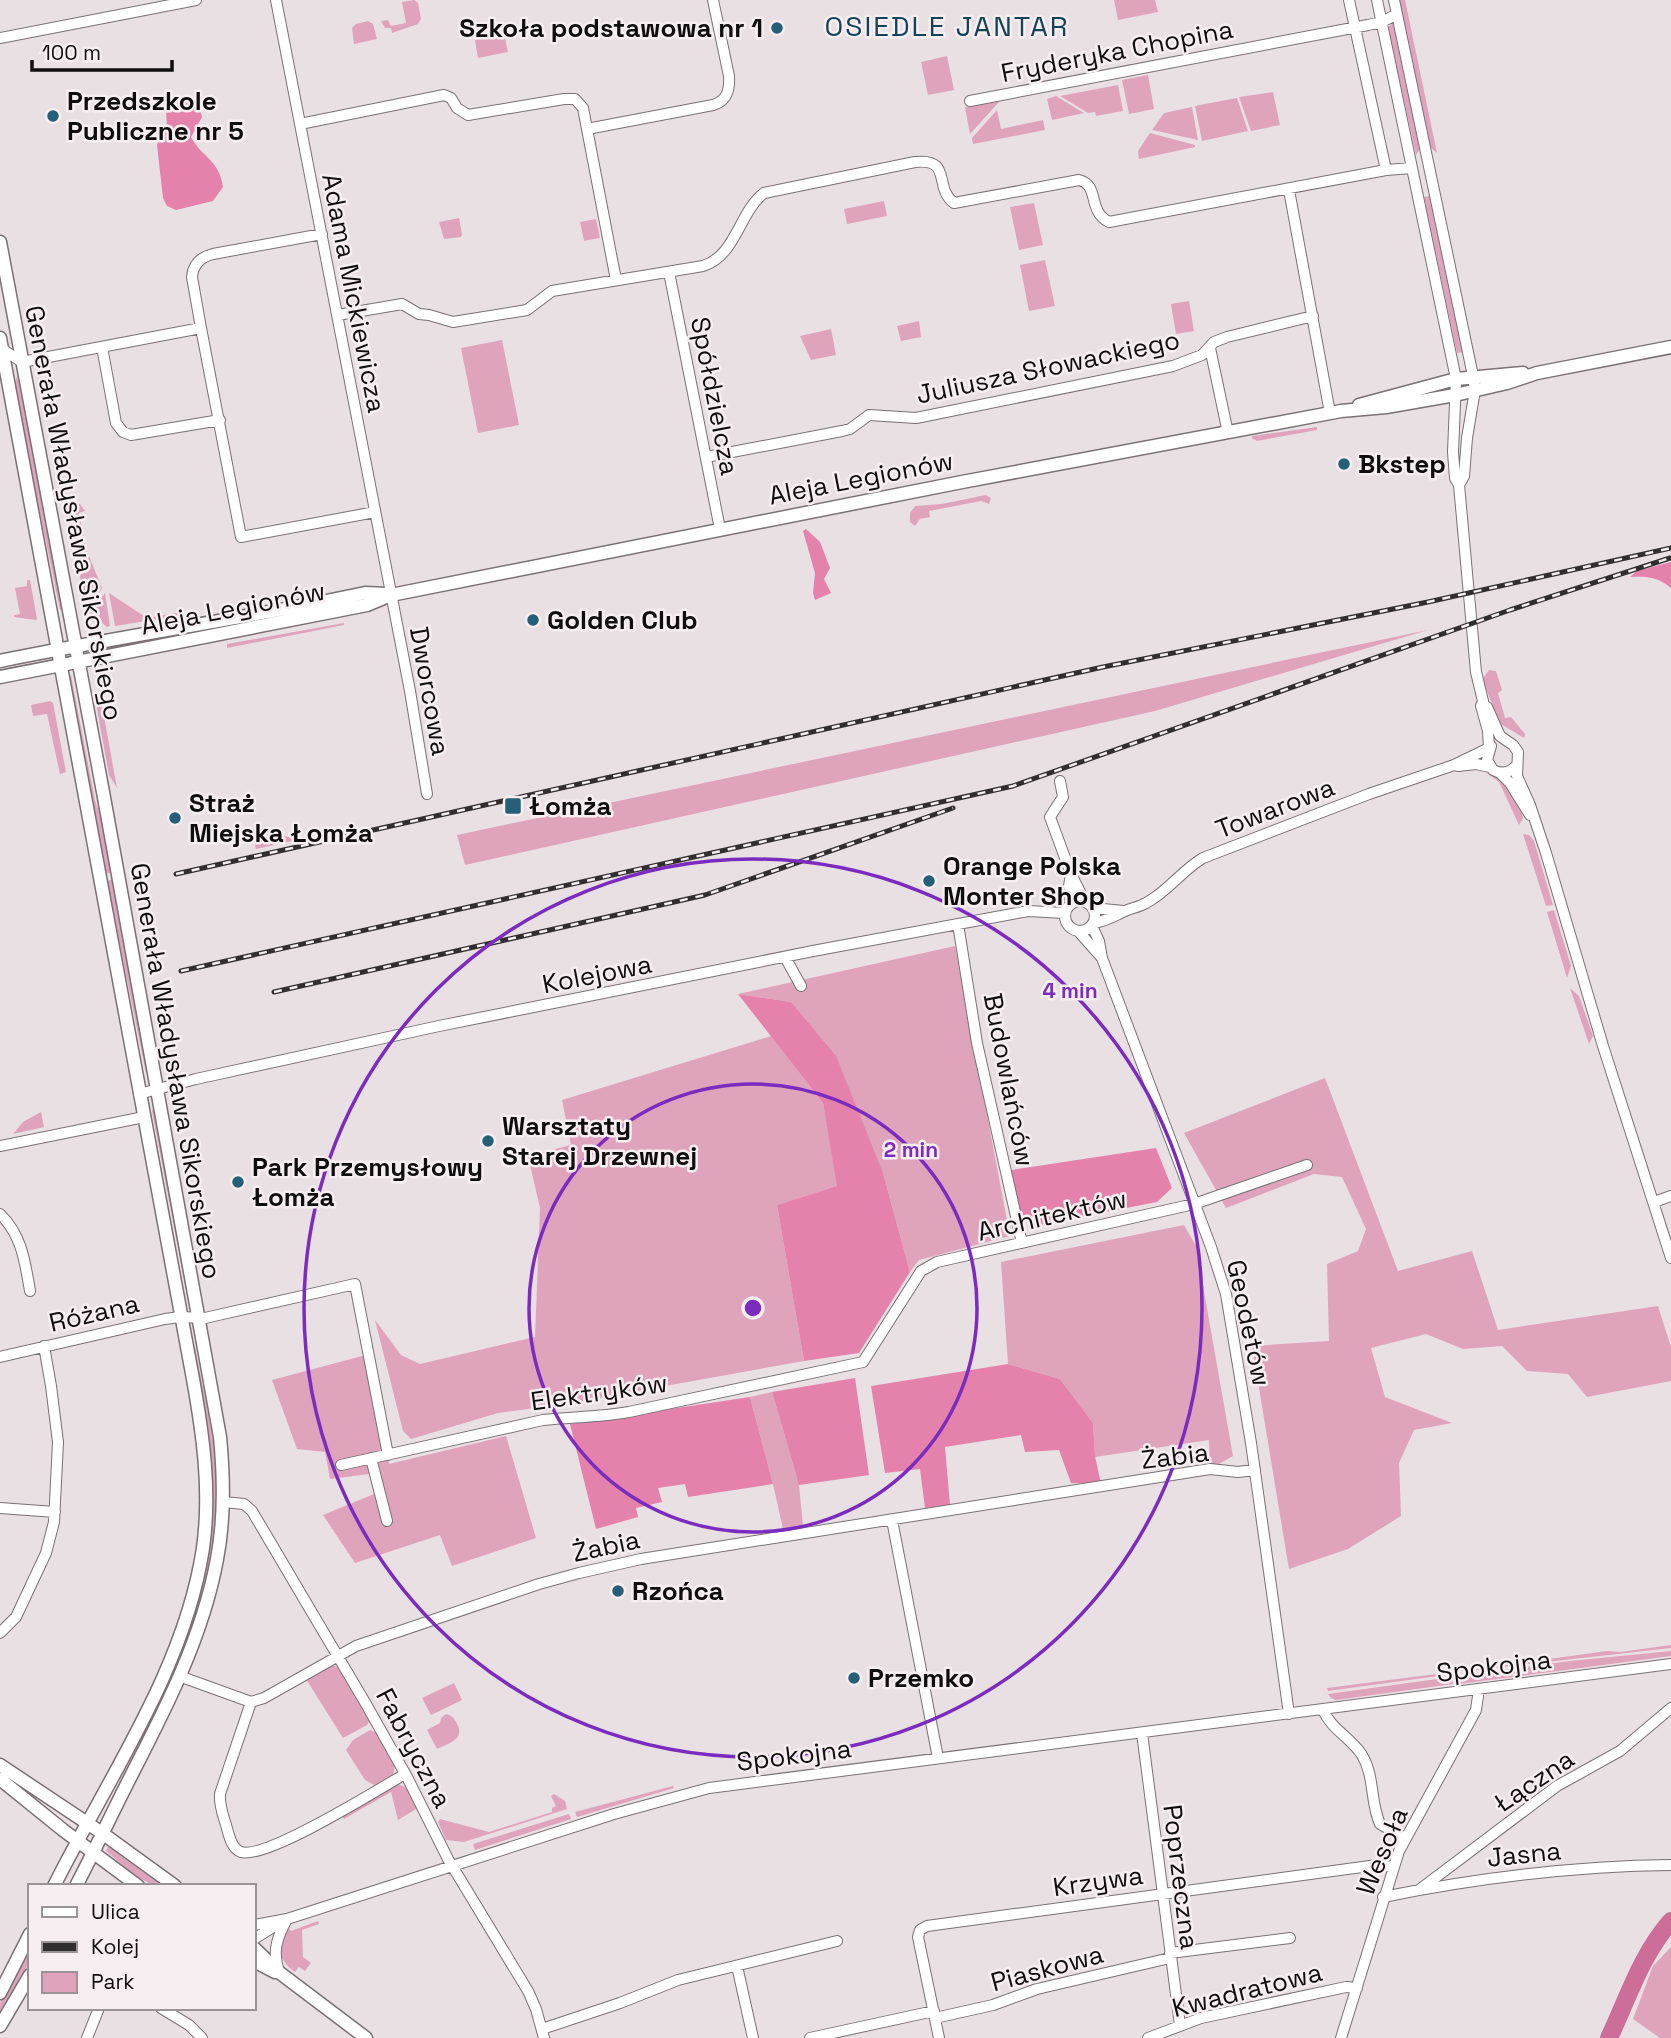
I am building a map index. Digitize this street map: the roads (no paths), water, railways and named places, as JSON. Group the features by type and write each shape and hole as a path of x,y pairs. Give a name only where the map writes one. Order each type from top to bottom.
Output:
{"main road":[{"name":"Generała Władysława Sikorskiego","path":"0,242 220,1437 224,1502 212,1580 179,1676 77,1884"},
{"name":"Generała Władysława Sikorskiego","path":"1,344 197,1400 205,1461 205,1526 200,1566 190,1605 170,1661 55,1884"},
{"name":"Aleja Legionów","path":"0,661 365,593 391,594 1335,412 1386,407 1455,395 1537,373 1671,347"},
{"name":"Aleja Legionów","path":"1335,412 1457,379 1537,373"},
{"name":"Aleja Legionów","path":"0,677 367,605 391,594"},
{"path":"0,1765 102,1833 171,1884"},
{"path":"0,1779 135,1884"},
{"path":"0,1993 28,1938"},
{"path":"256,1950 280,1973 366,2038"},
{"path":"256,1962 280,1973"},
{"path":"0,2026 28,1978"}],"street":[{"path":"0,38 195,0"},
{"name":"Adama Mickiewicza","path":"276,0 391,594"},
{"path":"587,129 713,105 726,97 729,76 713,0"},
{"path":"1349,0 1386,170"},
{"path":"1377,0 1457,379 1453,452 1455,478 1459,485 1475,661 1483,701 1499,734 1518,752 1517,776 1530,804 1671,1258"},
{"path":"1394,0 1475,390 1464,476 1459,485"},
{"name":"Fryderyka Chopina","path":"970,101 1382,22 1397,14"},
{"path":"300,124 448,95 460,112 468,115 571,98 578,101 587,129 616,280"},
{"path":"338,316 402,304 419,314 429,314 453,322 527,310 552,290 703,266 719,257 764,193 915,162 926,161 939,167 946,193 954,203 1084,181 1091,187 1099,215 1109,222 1386,170 1412,168"},
{"path":"1289,190 1335,412"},
{"path":"322,234 214,254 200,261 193,270 192,277 201,328 241,537 375,512"},
{"name":"Spółdzielcza","path":"669,272 720,529"},
{"name":"Juliusza Słowackiego","path":"706,457 850,429 869,415 916,418 1173,366 1202,355 1214,342 1227,337 1313,316"},
{"path":"9,383 22,362 201,328"},
{"path":"1,344 22,362"},
{"path":"102,346 116,423 123,432 131,435 220,420"},
{"path":"1210,348 1228,433"},
{"name":"Dworcowa","path":"391,594 427,794"},
{"path":"1483,701 1481,706 1488,731 1489,748 1486,756 1495,770 1510,783 1533,818"},
{"path":"1489,748 1497,742 1505,741"},
{"name":"Towarowa","path":"1093,924 1111,920 1124,911 1146,904 1203,858 1369,794 1454,765 1489,748"},
{"name":"Towarowa","path":"1454,765 1476,764 1495,770"},
{"path":"1495,770 1511,771 1517,764"},
{"path":"1060,781 1063,797 1050,817 1070,874 1095,913 1093,924 1079,932"},
{"path":"1070,874 1066,923 1079,932 1102,958"},
{"path":"1068,909 1089,905 1124,911"},
{"name":"Kolejowa","path":"139,1094 439,1026 785,957 1028,911 1068,909"},
{"name":"Budowlańców","path":"958,924 977,1043 1022,1243"},
{"name":"Geodetów","path":"1093,924 1102,958 1226,1294 1255,1470 1289,1714"},
{"path":"785,957 801,986"},
{"path":"0,1146 144,1117"},
{"name":"Architektów","path":"863,1362 921,1271 937,1262 1194,1204 1307,1166"},
{"path":"1654,1202 1671,1196"},
{"path":"0,1214 9,1223 19,1241 30,1291"},
{"name":"Różana","path":"0,1357 180,1317 198,1319 355,1284 388,1455"},
{"path":"0,1633 16,1617 46,1553 55,1513 58,1442 44,1346"},
{"name":"Elektryków","path":"341,1465 543,1420 573,1416 602,1417 863,1362"},
{"path":"371,1458 387,1521"},
{"name":"Żabia","path":"251,1702 264,1698 338,1654 366,1642 579,1573 641,1559 1210,1469 1238,1472 1255,1470"},
{"name":"Fabryczna","path":"224,1502 244,1504 253,1511 338,1654 453,1865 527,1991 543,2034"},
{"path":"0,1508 55,1513"},
{"path":"892,1520 938,1758"},
{"name":"Spokojna","path":"256,1924 287,1919 655,1801 737,1783 1671,1664"},
{"path":"179,1676 251,1702 220,1799 232,1844 242,1853 289,1840 405,1774"},
{"name":"Wesoła","path":"1341,2038 1393,1867 1405,1838 1476,1710 1479,1689"},
{"name":"Łączna","path":"1419,1889 1557,1786 1620,1751 1671,1708"},
{"path":"1323,1710 1329,1722 1357,1749 1368,1766 1380,1824 1405,1838"},
{"name":"Poprzeczna","path":"1142,1733 1180,2025"},
{"name":"Krzywa","path":"939,2038 918,1937 923,1928 1377,1865 1393,1867"},
{"name":"Jasna","path":"1383,1896 1557,1871 1671,1865"},
{"path":"280,1973 276,1962 276,1945 287,1919"},
{"name":"Spokojna","path":"256,1938 287,1919"},
{"name":"Piaskowa","path":"810,2038 993,2005 1037,1989 1170,1956 1290,1938"},
{"path":"543,2034 678,1980 837,1941"},
{"path":"737,1966 752,2038"},
{"name":"Kwadratowa","path":"1148,2038 1201,2018 1346,1987 1357,1988"},
{"path":"87,2038 98,2010"},
{"path":"164,2010 188,2025 202,2038"}],"waterway":[{"path":"1609,2038 1643,1962 1671,1921"}],"railway":[{"path":"176,874 1103,667 1428,602 1671,548"},
{"path":"181,971 1013,786 1510,610 1670,558"},
{"path":"274,992 705,895 953,808"}],"place":[{"name":"Szkoła podstawowa nr 1","path":"777,28"},
{"name":"Przedszkole Publiczne nr 5","path":"53,116"},
{"name":"Bkstep","path":"1344,464"},
{"name":"Golden Club","path":"533,620"},
{"name":"Łomża","path":"513,806"},
{"name":"Straż Miejska Łomża","path":"175,818"},
{"name":"Orange Polska Monter Shop","path":"929,881"},
{"name":"Warsztaty Starej Drzewnej","path":"488,1141"},
{"name":"Park Przemysłowy Łomża","path":"238,1182"},
{"name":"Rzońca","path":"618,1591"},
{"name":"Przemko","path":"854,1678"}],"district":[{"name":"OSIEDLE JANTAR","path":"947,26"}]}
